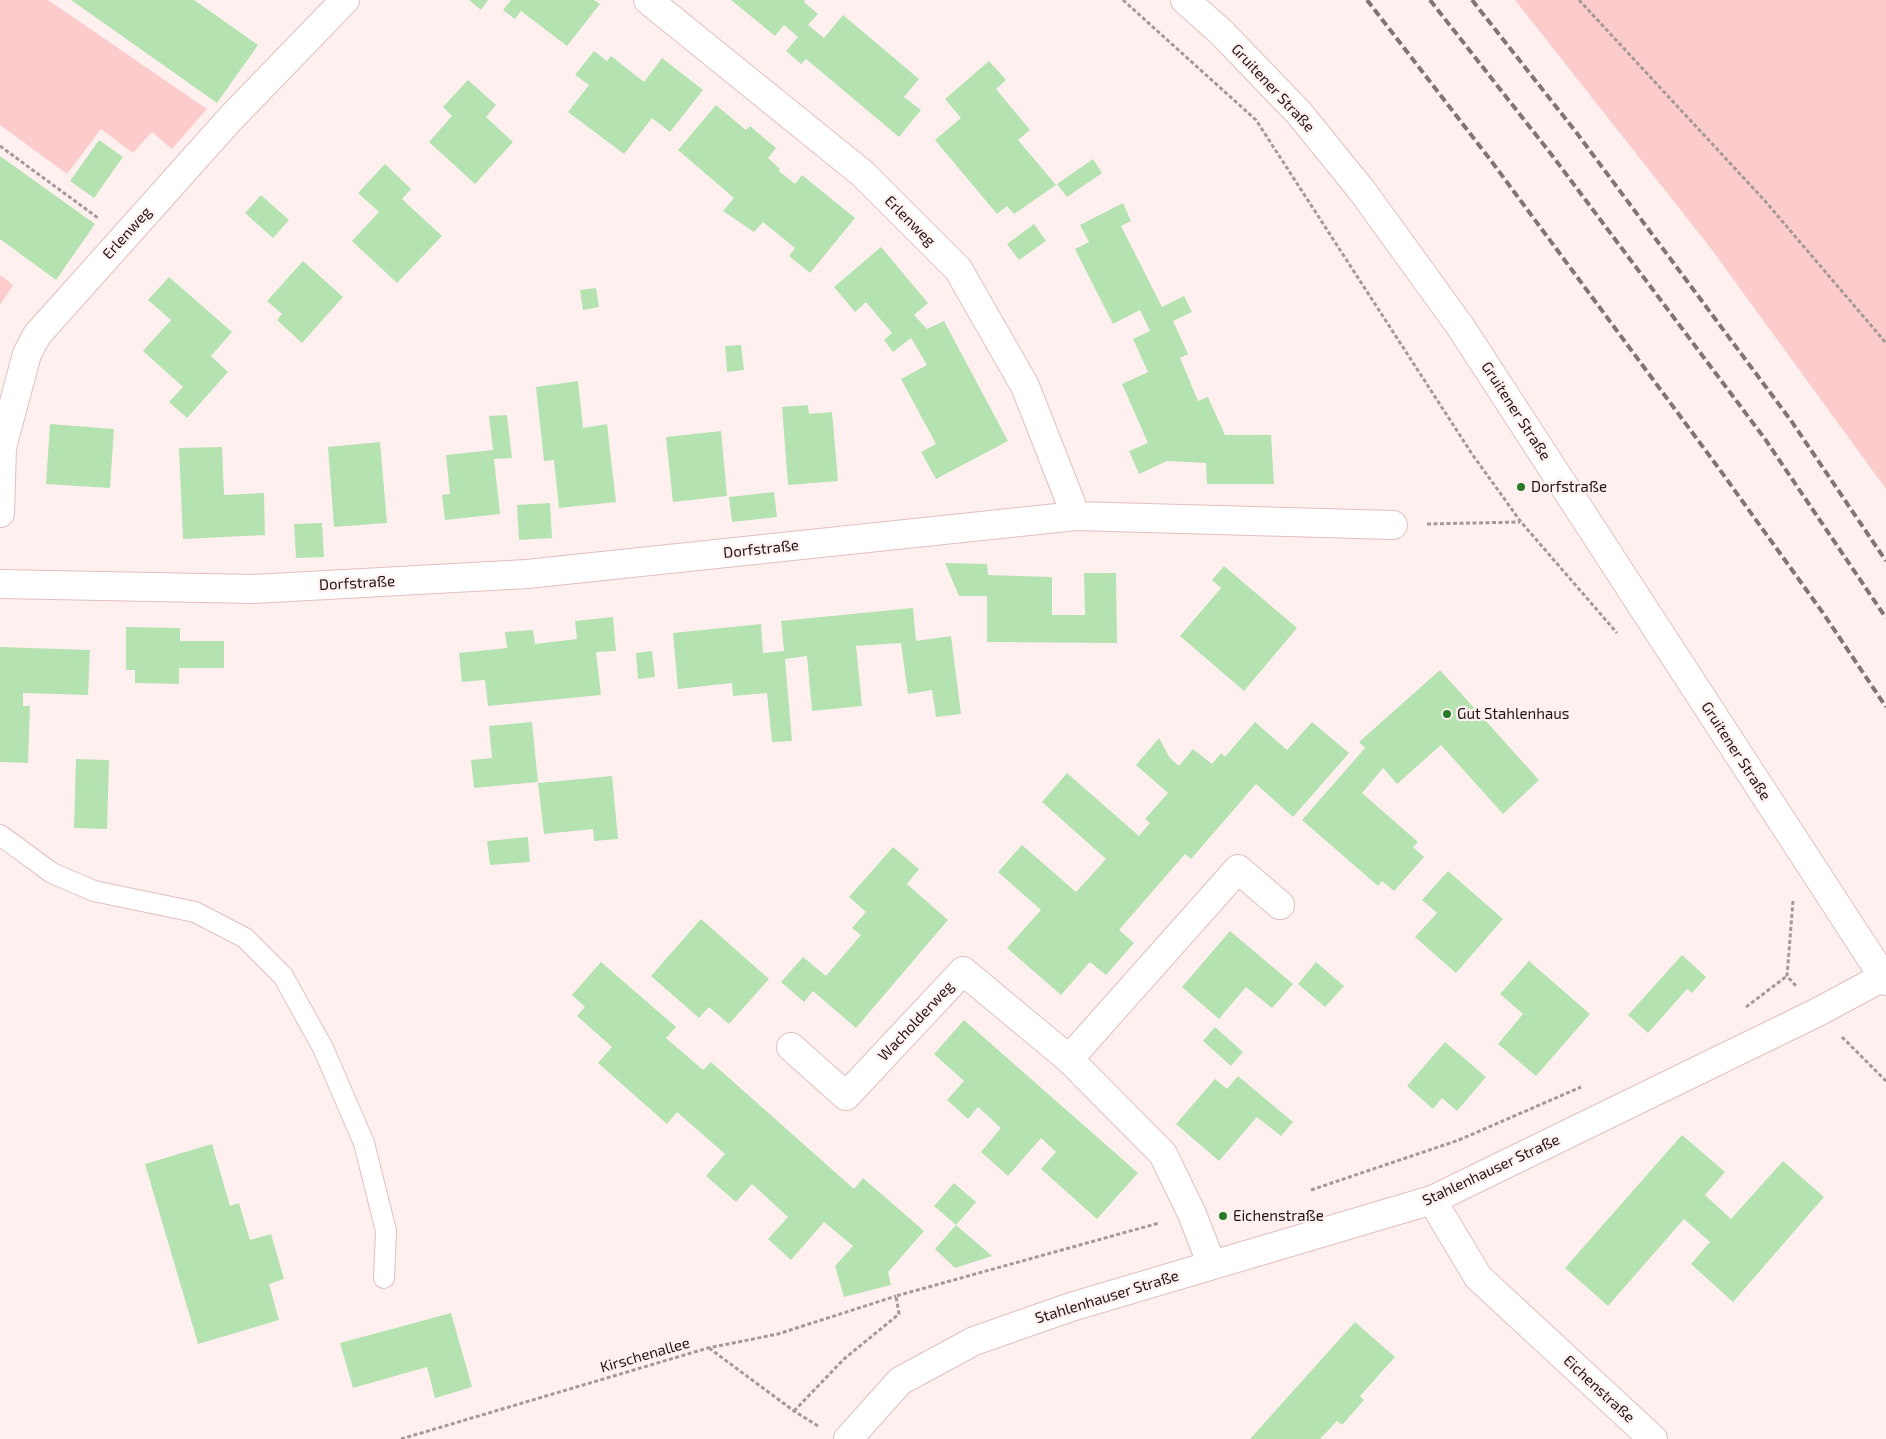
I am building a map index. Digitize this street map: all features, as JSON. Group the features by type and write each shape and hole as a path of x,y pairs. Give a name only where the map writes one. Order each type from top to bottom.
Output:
{"street":[{"name":"Erlenweg","path":"0,513 2,447 27,354 37,335 230,119 345,0"},
{"name":"Erlenweg","path":"648,0 863,174 958,269 1025,386 1076,516"},
{"name":"Gruitener Straße","path":"1185,0 1221,32 1299,113 1363,192 1454,318 1885,979"},
{"name":"Dorfstraße","path":"0,584 254,589 517,574 1076,516 1394,525"},
{"path":"1069,1059 1238,869 1280,905"},
{"name":"Wacholderweg","path":"791,1047 846,1096 963,971 1069,1059 1163,1154 1192,1214 1212,1265"},
{"name":"Stahlenhauser Straße","path":"848,1439 900,1382 974,1341 1071,1307 1432,1200 1885,979"},
{"name":"Eichenstraße","path":"1432,1200 1478,1277 1637,1434"}],"lane":[{"path":"0,835 52,873 94,891 195,912 245,938 283,976 323,1048 364,1143 386,1231 384,1278"}],"path":[{"path":"1124,0 1256,120 1472,454 1521,522 1618,635"},
{"path":"1579,0 1765,201 1886,343"},
{"path":"0,146 124,237"},
{"path":"1394,525 1521,522"},
{"path":"1788,892 1794,900 1787,976 1818,1012 1886,1080"},
{"path":"1740,1012 1787,976"},
{"path":"1311,1190 1459,1140 1588,1084"},
{"name":"Kirschenallee","path":"401,1439 708,1348 778,1334 896,1296 1192,1214"},
{"path":"708,1348 794,1411 844,1359 899,1314 896,1296"}],"shaded area":[{"path":"0,0 48,0 207,109 172,149 152,132 133,153 101,129 67,174 0,125"},
{"path":"1515,0 1886,0 1886,489 1709,246"},
{"path":"0,275 13,285 0,305"}],"building":[{"path":"71,0 194,0 258,45 217,103"},
{"path":"469,0 488,0 481,10"},
{"path":"511,0 594,0 600,4 567,46 521,11 515,19 503,10"},
{"path":"731,0 805,0 804,2 818,14 808,25 824,38 843,15 919,79 904,97 921,110 899,137 806,59 801,64 786,51 798,37 784,25 775,36"},
{"path":"594,51 607,61 611,56 644,82 662,58 703,90 670,132 652,118 624,154 568,112 589,85 575,75"},
{"path":"989,61 1006,80 996,89 1030,130 1018,140 1056,185 1014,214 1007,206 997,214 935,140 961,118 945,99"},
{"path":"468,80 496,105 486,117 513,142 475,184 429,142 452,116 443,107"},
{"path":"716,105 746,130 750,126 776,148 768,158 780,169 779,171 795,184 802,175 855,218 810,273 789,256 795,248 763,222 754,232 723,211 734,198 678,150"},
{"path":"99,140 123,157 94,198 70,181"},
{"path":"0,156 95,224 56,280 0,239"},
{"path":"1093,159 1102,173 1067,197 1057,184"},
{"path":"385,164 411,189 402,199 442,236 397,283 352,241 379,212 358,193"},
{"path":"261,195 289,220 273,238 245,213"},
{"path":"1123,203 1131,221 1121,226 1162,307 1184,296 1192,312 1173,321 1188,354 1180,358 1198,401 1208,397 1225,435 1271,435 1274,484 1207,484 1206,463 1167,461 1139,474 1129,451 1148,443 1122,384 1148,372 1133,339 1150,331 1140,310 1113,324 1075,249 1089,242 1080,225"},
{"path":"1034,224 1046,241 1019,260 1007,244"},
{"path":"881,247 928,303 914,315 927,329 944,321 1008,441 936,479 921,452 936,444 901,379 927,365 911,338 893,352 884,340 892,333 866,302 855,312 834,287"},
{"path":"303,261 343,297 302,343 277,320 282,314 267,301"},
{"path":"169,277 232,332 211,356 228,372 187,418 169,402 183,387 143,351 171,320 148,300"},
{"path":"596,288 599,307 583,310 580,290"},
{"path":"741,345 744,370 727,372 725,346"},
{"path":"578,381 583,428 607,424 616,502 559,508 554,460 544,461 536,387"},
{"path":"808,405 809,414 832,412 838,481 788,485 782,407"},
{"path":"507,415 512,458 494,459 500,514 445,520 442,495 450,494 446,455 493,450 489,416"},
{"path":"50,424 114,429 110,488 46,484"},
{"path":"721,431 727,496 673,502 666,437"},
{"path":"380,442 387,523 334,527 328,447"},
{"path":"222,447 224,495 264,493 265,535 183,539 179,448"},
{"path":"774,492 777,517 732,522 729,497"},
{"path":"550,503 552,538 519,540 517,505"},
{"path":"322,523 324,557 296,558 294,524"},
{"path":"945,563 987,564 988,575 1052,577 1052,615 1085,615 1084,573 1116,573 1117,643 987,642 987,596 959,596"},
{"path":"1224,566 1297,628 1244,691 1180,636 1221,588 1212,580"},
{"path":"913,608 916,641 951,636 961,714 936,717 932,690 908,694 901,643 856,646 862,706 812,711 807,656 785,659 792,741 772,742 767,693 733,696 732,683 678,689 673,633 761,624 763,653 784,651 781,621"},
{"path":"613,617 616,651 596,652 601,695 488,706 485,680 462,682 459,653 507,648 505,632 533,630 535,644 577,639 575,621"},
{"path":"126,627 180,628 180,641 224,641 224,668 179,668 179,684 135,683 135,670 126,670"},
{"path":"0,647 90,650 88,695 23,693 23,706 30,706 28,763 0,762"},
{"path":"652,651 655,677 638,679 636,653"},
{"path":"1440,670 1539,780 1503,814 1441,745 1397,784 1383,768 1362,793 1418,842 1413,847 1424,857 1394,891 1382,881 1378,886 1302,820 1365,748 1359,742"},
{"path":"532,722 538,782 474,788 471,760 492,758 489,726"},
{"path":"1255,722 1287,750 1312,722 1349,753 1293,817 1256,784 1191,859 1185,854 1119,930 1134,943 1106,975 1090,962 1061,995 1007,948 1041,910 998,872 1022,845 1076,892 1106,859 1042,802 1067,773 1139,836 1150,823 1145,819 1168,793 1136,765 1159,738 1170,758 1179,766 1193,749 1212,764 1221,753 1225,757"},
{"path":"76,759 109,760 107,829 74,828"},
{"path":"612,776 618,839 594,841 593,829 544,834 538,783"},
{"path":"528,837 530,862 490,865 487,841"},
{"path":"893,847 919,869 907,884 948,920 856,1028 813,991 804,1002 781,982 803,957 826,976 861,935 852,928 866,912 849,897"},
{"path":"1448,871 1503,919 1456,973 1415,937 1437,913 1422,900"},
{"path":"701,919 769,979 729,1024 709,1007 699,1018 651,976"},
{"path":"1230,931 1293,984 1272,1008 1246,987 1219,1019 1182,987"},
{"path":"1682,955 1706,977 1692,993 1687,989 1648,1033 1628,1015"},
{"path":"1529,961 1590,1014 1536,1076 1498,1044 1523,1014 1500,994"},
{"path":"601,962 676,1027 666,1038 703,1070 711,1062 854,1189 863,1178 924,1231 888,1272 891,1285 844,1297 835,1266 853,1246 824,1222 791,1260 768,1239 788,1217 752,1184 736,1202 706,1176 725,1154 677,1112 667,1124 598,1063 612,1047 577,1016 585,1007 572,995"},
{"path":"1316,962 1344,986 1325,1007 1298,984"},
{"path":"964,1020 1138,1173 1097,1219 1041,1169 1056,1152 1041,1138 1008,1176 981,1152 1001,1128 978,1107 968,1119 947,1100 964,1081 934,1054"},
{"path":"1215,1027 1243,1052 1231,1066 1203,1041"},
{"path":"1445,1042 1486,1077 1457,1111 1442,1098 1433,1109 1407,1086"},
{"path":"1238,1076 1293,1122 1281,1136 1257,1117 1219,1161 1176,1124 1215,1079 1227,1089"},
{"path":"1682,1135 1725,1172 1705,1195 1731,1219 1783,1161 1824,1197 1733,1302 1691,1264 1710,1242 1684,1219 1608,1306 1565,1268"},
{"path":"212,1144 230,1206 239,1203 250,1240 271,1234 284,1279 269,1284 279,1320 198,1344 145,1164"},
{"path":"954,1183 976,1202 956,1225 934,1206"},
{"path":"956,1225 992,1256 955,1268 935,1249"},
{"path":"451,1313 472,1387 435,1398 427,1367 353,1388 340,1343"},
{"path":"1355,1322 1395,1357 1360,1396 1364,1400 1342,1425 1337,1421 1320,1439 1250,1439"}],"railway":[{"path":"1367,0 1492,162 1720,470 1823,613 1886,707"},
{"path":"1430,0 1551,154 1765,439 1886,618"},
{"path":"1472,0 1576,132 1792,422 1886,561"}],"place":[{"name":"Dorfstraße","path":"1521,487"},
{"name":"Gut Stahlenhaus","path":"1447,714"},
{"name":"Eichenstraße","path":"1223,1216"}]}
